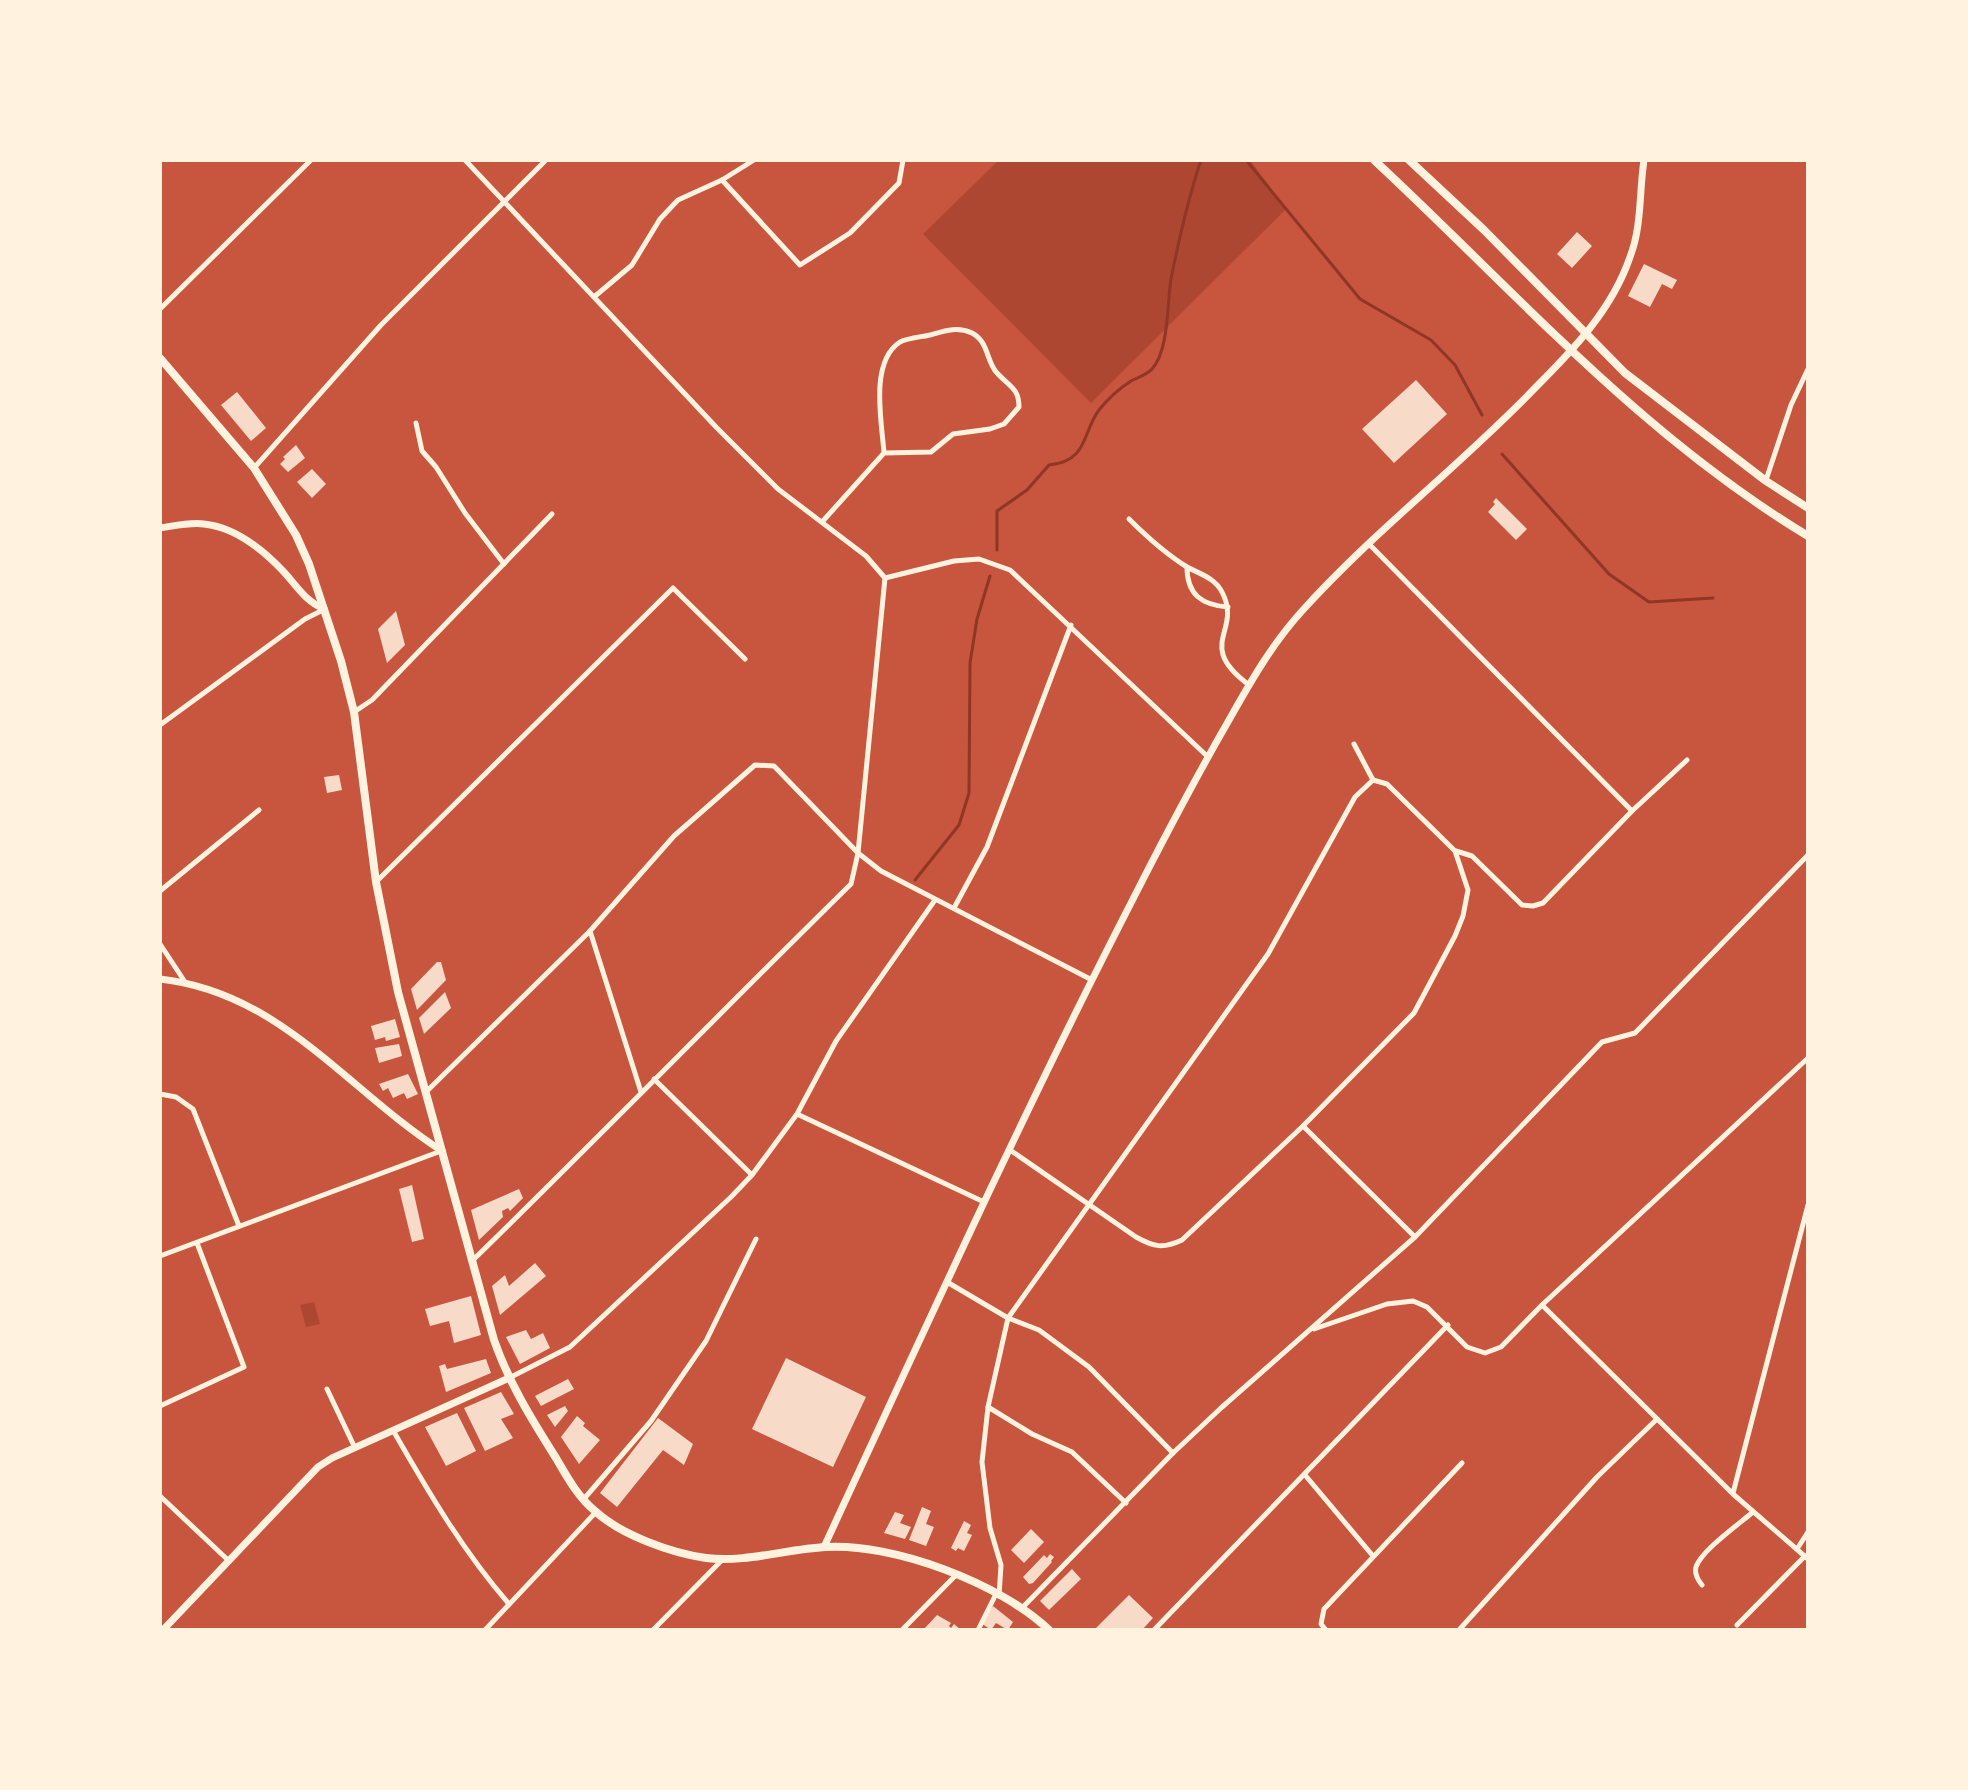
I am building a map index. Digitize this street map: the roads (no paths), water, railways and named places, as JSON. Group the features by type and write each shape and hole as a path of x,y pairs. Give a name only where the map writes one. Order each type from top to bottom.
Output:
{"main road":[{"path":"1374,160 1570,352 1644,418 1711,472 1808,536"},
{"path":"1409,160 1484,230 1625,373 1766,481 1808,508"},
{"path":"160,358 254,468 296,535 324,609 354,712 376,882 398,992 494,1341 509,1378 583,1500 615,1527 692,1555 724,1559 824,1547 892,1552 956,1575 997,1595 1022,1609 1046,1629"}],"street":[{"path":"160,309 311,160"},
{"path":"465,160 778,489 866,556 885,578 858,853 851,884 654,1079 611,1126 472,1260"},
{"path":"254,468 381,325 546,160"},
{"path":"594,297 632,265 660,219 678,200 722,180 754,160"},
{"path":"722,180 800,265 850,233 899,183 903,160"},
{"path":"824,1547 984,1202 1092,980 1208,757 1265,656 1293,621 1369,544 1491,435 1587,333 1611,298 1632,254 1641,208 1644,160"},
{"path":"822,522 884,453 879,385 887,357 900,342 954,328 972,333 983,343 996,372 1014,386 1019,407 1004,424 953,434 931,452 884,453"},
{"path":"1766,481 1791,405 1808,369"},
{"path":"416,423 422,451 504,564"},
{"path":"354,712 372,700 552,514"},
{"path":"1129,519 1160,547 1221,588 1228,607 1221,654 1231,671 1249,685"},
{"path":"160,528 202,523 221,527 242,537 282,569 309,602 324,609"},
{"path":"1369,544 1632,811"},
{"path":"885,578 954,561 979,559 1010,570 1208,757"},
{"path":"1187,567 1191,591 1200,601 1211,606 1228,607"},
{"path":"376,882 673,588 745,659"},
{"path":"160,725 305,619 324,609"},
{"path":"954,908 987,847 1071,625"},
{"path":"1010,1150 1136,1237 1153,1246 1166,1248 1182,1240 1303,1126 1414,1013 1455,936 1468,890 1455,851 1387,784 1373,780 1354,744"},
{"path":"1455,851 1472,856 1522,905 1543,903 1632,811 1687,760"},
{"path":"427,1091 590,931 674,836 755,765 774,766 858,853 881,871 1092,980"},
{"path":"978,1630 997,1595 1001,1565 990,1528 982,1479 988,1407 1008,1318 1268,954 1355,797 1373,780"},
{"path":"160,891 259,810"},
{"path":"1022,1609 1173,1453 1415,1237 1602,1042 1635,1033 1808,855"},
{"path":"163,1630 318,1467 570,1347 731,1197 752,1175 797,1114 836,1041 935,900"},
{"path":"590,931 641,1093"},
{"path":"160,944 185,982"},
{"path":"160,979 185,982 245,1003 279,1023 410,1131 442,1151"},
{"path":"1309,1330 1387,1304 1413,1301 1427,1307 1467,1347 1485,1353 1501,1347 1542,1305 1808,1058"},
{"path":"654,1079 752,1175"},
{"path":"160,1094 176,1097 193,1109 239,1226"},
{"path":"797,1114 984,1202"},
{"path":"1303,1126 1415,1237"},
{"path":"160,1256 442,1151"},
{"path":"1733,1494 1808,1205"},
{"path":"583,1500 651,1421 706,1341 756,1239"},
{"path":"160,1406 244,1367 197,1243"},
{"path":"947,1282 1008,1318 1039,1330 1089,1367 1173,1453"},
{"path":"1542,1305 1733,1494 1807,1557 1737,1625"},
{"path":"1154,1630 1448,1325"},
{"path":"327,1389 355,1448"},
{"path":"988,1407 1032,1434 1072,1452 1126,1503"},
{"path":"1459,1630 1597,1477 1657,1419"},
{"path":"394,1432 441,1515 509,1604"},
{"path":"1326,1630 1321,1624 1324,1609 1462,1463"},
{"path":"1305,1475 1373,1556"},
{"path":"160,1496 229,1561"},
{"path":"485,1630 596,1512"},
{"path":"1702,1585 1696,1578 1696,1567 1706,1553 1753,1512"},
{"path":"1797,1549 1808,1532"},
{"path":"653,1630 724,1559"},
{"path":"902,1630 956,1575"}],"waterway":[{"path":"997,550 997,511 1027,490 1049,465 1071,458 1078,452 1102,406 1127,384 1150,371 1158,361 1177,249 1201,160"},
{"path":"1246,160 1360,299 1431,340 1455,365 1482,415"},
{"path":"1502,454 1609,574 1649,602 1713,598"},
{"path":"915,880 959,825 969,793 970,663 977,619 990,576"}]}
